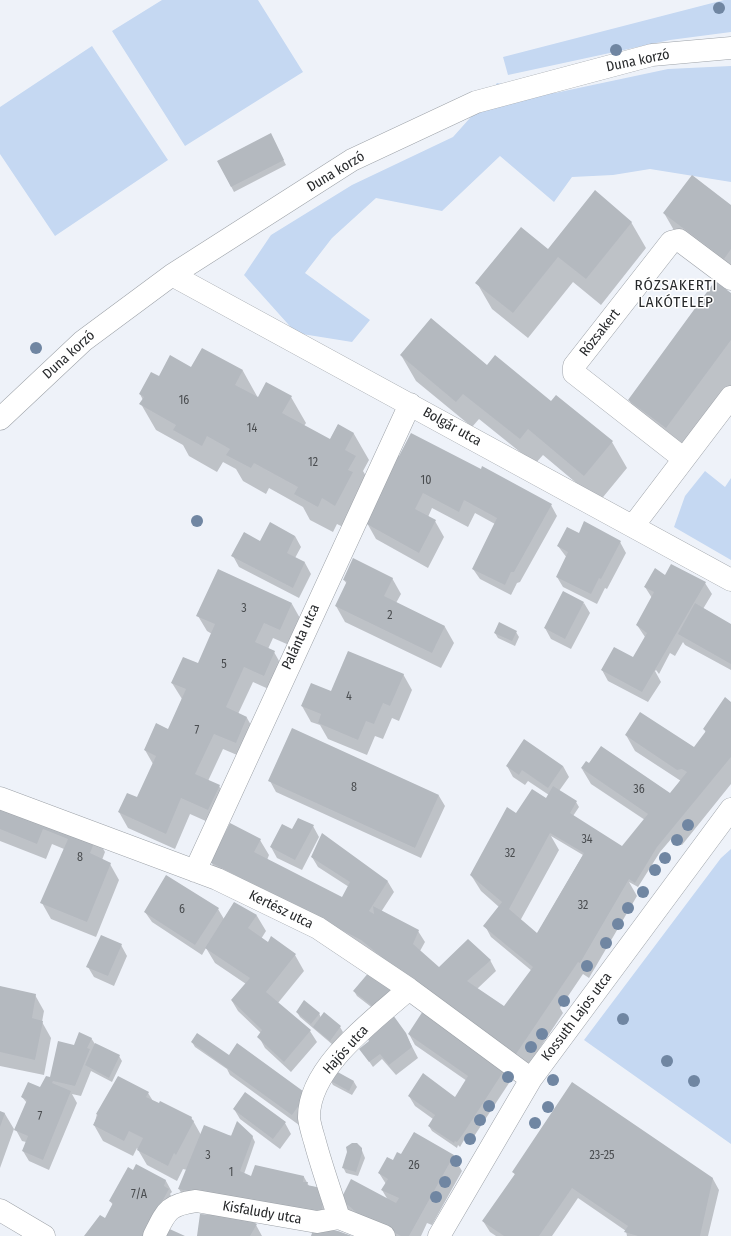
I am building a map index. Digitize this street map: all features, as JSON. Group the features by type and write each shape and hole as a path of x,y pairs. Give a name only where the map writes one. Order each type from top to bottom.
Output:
{"street":[{"name":"Duna korzó","path":"0,419 82,341 172,275 352,160 476,102 652,55 731,48"},
{"name":"Rózsakert","path":"684,459 574,373 574,366 671,242 679,240 731,279"},
{"name":"Bolgár utca","path":"172,275 731,580"},
{"path":"633,526 731,397"},
{"name":"Palánta utca","path":"195,871 402,418 410,404"},
{"name":"Kertész utca","path":"0,798 217,879 318,928 409,989 531,1079"},
{"name":"Kossuth Lajos utca","path":"439,1236 531,1079 731,809"},
{"name":"Hajós utca","path":"339,1218 309,1120 312,1101 321,1078 331,1062 356,1036 409,989"},
{"name":"Kisfaludy utca","path":"154,1236 166,1213 179,1204 196,1202 317,1222 339,1218"},
{"path":"0,1210 44,1236"},
{"path":"339,1218 384,1236"}],"shaded area":[{"path":"162,0 258,0 303,72 185,146 112,31"},
{"path":"724,0 731,0 731,32 670,40 508,75 503,57"},
{"path":"92,46 168,160 55,236 0,154 0,107"},
{"path":"731,66 731,182 650,169 613,175 572,177 554,202 500,156 442,211 376,198 332,238 305,273 370,320 352,342 296,333 244,275 271,235 352,185 453,137 478,109 497,83 555,93 668,69"},
{"path":"705,471 725,487 731,478 731,560 674,527 685,496"},
{"path":"731,849 731,1144 584,1040 721,858"}],"building":[{"path":"271,133 284,160 231,187 217,161"},
{"path":"692,175 731,205 731,249 724,259 663,213"},
{"path":"595,190 632,222 586,279 558,257 513,313 475,283 521,227 548,249"},
{"path":"715,281 731,293 731,340 666,428 628,400"},
{"path":"431,318 487,365 495,355 551,401 556,395 613,441 584,476 528,429 520,439 463,394 456,402 400,355"},
{"path":"202,348 243,370 235,385 258,397 266,382 292,396 282,413 330,439 338,424 354,433 345,450 356,456 348,470 353,472 335,506 322,498 318,507 294,494 298,487 254,463 251,468 226,455 230,449 207,436 202,446 173,430 176,425 139,404 144,397 139,394 151,372 159,376 170,355 191,367"},
{"path":"411,433 481,469 482,466 552,504 514,572 511,572 505,585 472,569 497,518 464,500 459,512 423,493 415,509 436,520 419,553 365,523 392,452 399,456"},
{"path":"584,521 621,541 601,579 599,578 591,594 556,577 568,552 557,546 567,527 579,533"},
{"path":"270,522 295,536 287,553 305,562 293,588 231,556 244,532 260,541"},
{"path":"353,558 393,578 384,596 445,626 432,653 335,606 347,581 343,580"},
{"path":"671,564 706,582 642,692 601,670 614,647 633,657 647,633 636,625 654,592 644,587 655,568 665,575"},
{"path":"218,569 292,603 280,630 264,623 255,642 275,651 264,676 244,667 226,707 247,717 236,743 214,734 195,774 220,785 208,810 181,798 166,834 118,812 127,793 137,797 156,756 144,750 156,723 168,729 186,689 171,683 183,657 198,663 215,624 196,616"},
{"path":"563,591 584,602 565,639 544,628"},
{"path":"695,603 731,624 731,664 678,634"},
{"path":"499,622 517,631 512,641 494,633"},
{"path":"348,651 404,674 390,706 383,703 374,724 366,721 358,740 318,723 321,714 301,706 311,683 331,691"},
{"path":"725,697 731,702 731,757 657,847 635,883 629,879 580,963 578,962 514,1057 400,972 361,940 210,862 230,823 261,839 254,852 342,897 350,882 311,857 322,833 388,881 369,911 374,914 373,906 419,930 413,944 439,967 468,939 491,960 467,981 504,1006 533,967 483,926 502,902 470,875 507,807 516,813 532,789 546,798 553,786 577,801 570,813 622,846 648,814 581,768 586,761 589,763 601,746 670,793 687,772 682,769 677,770 625,735 640,712 694,747 706,731 703,729","holes":["550,833 584,853 537,933 509,909"]},
{"path":"292,728 439,795 415,848 268,781"},
{"path":"524,739 563,766 548,788 522,770 519,775 506,766"},
{"path":"0,800 97,836 90,853 111,863 87,922 40,903 68,839 43,829 37,844 0,829"},
{"path":"298,818 314,825 295,860 270,847 282,824 292,829"},
{"path":"166,875 219,908 195,945 144,912"},
{"path":"234,902 257,915 248,928 268,942 271,936 296,954 266,992 311,1030 284,1062 257,1037 262,1030 231,1000 250,978 205,948"},
{"path":"101,935 122,944 108,976 86,967"},
{"path":"370,971 395,990 375,1008 353,991"},
{"path":"0,986 36,994 32,1018 43,1021 35,1060 0,1052"},
{"path":"304,1000 320,1013 311,1024 296,1012"},
{"path":"423,1011 505,1069 463,1134 457,1142 455,1141 454,1143 428,1126 435,1115 408,1096 423,1073 455,1097 468,1076 408,1034"},
{"path":"324,1012 341,1026 330,1041 313,1027"},
{"path":"393,1015 406,1033 412,1047 389,1065 380,1054 369,1062 359,1049 369,1041 367,1038"},
{"path":"79,1032 92,1038 87,1048 90,1049 75,1086 53,1081 52,1083 71,1091 43,1160 22,1151 28,1136 14,1130 27,1100 21,1097 28,1082 40,1087 46,1076 50,1077 58,1041 74,1045"},
{"path":"197,1033 229,1055 237,1043 307,1094 292,1115 191,1042"},
{"path":"95,1043 120,1055 109,1078 85,1065"},
{"path":"334,1070 354,1081 349,1091 329,1080"},
{"path":"118,1076 149,1092 146,1097 159,1103 160,1101 192,1117 191,1119 194,1121 176,1155 174,1153 168,1166 137,1150 143,1138 129,1131 124,1141 93,1125 98,1115 96,1114"},
{"path":"572,1082 713,1178 700,1236 638,1236 624,1232 628,1226 572,1188 539,1236 504,1236 482,1221 515,1174 512,1172"},
{"path":"245,1092 286,1122 273,1139 233,1109"},
{"path":"0,1111 5,1113 0,1127"},
{"path":"237,1121 253,1136 240,1171 251,1176 255,1165 304,1176 303,1182 308,1182 307,1185 326,1189 320,1217 178,1189 204,1125 231,1136"},
{"path":"414,1132 454,1155 409,1236 401,1236 357,1213 341,1199 351,1179 396,1203 399,1198 381,1190 388,1179 378,1173 387,1157 393,1160 397,1152 401,1154"},
{"path":"352,1143 357,1143 362,1148 362,1153 356,1172 342,1168 347,1152 346,1147"},
{"path":"136,1164 166,1180 164,1186 169,1189 143,1236 84,1236 100,1215 105,1218 113,1203 109,1201 128,1167 133,1170"},
{"path":"229,1210 257,1224 250,1236 197,1236 200,1214 214,1215"},
{"path":"163,1226 185,1236 159,1236"},
{"path":"314,1227 338,1231 352,1236 311,1236"}],"district":[{"name":"RÓZSAKERTI LAKÓTELEP","path":"676,294"}]}
